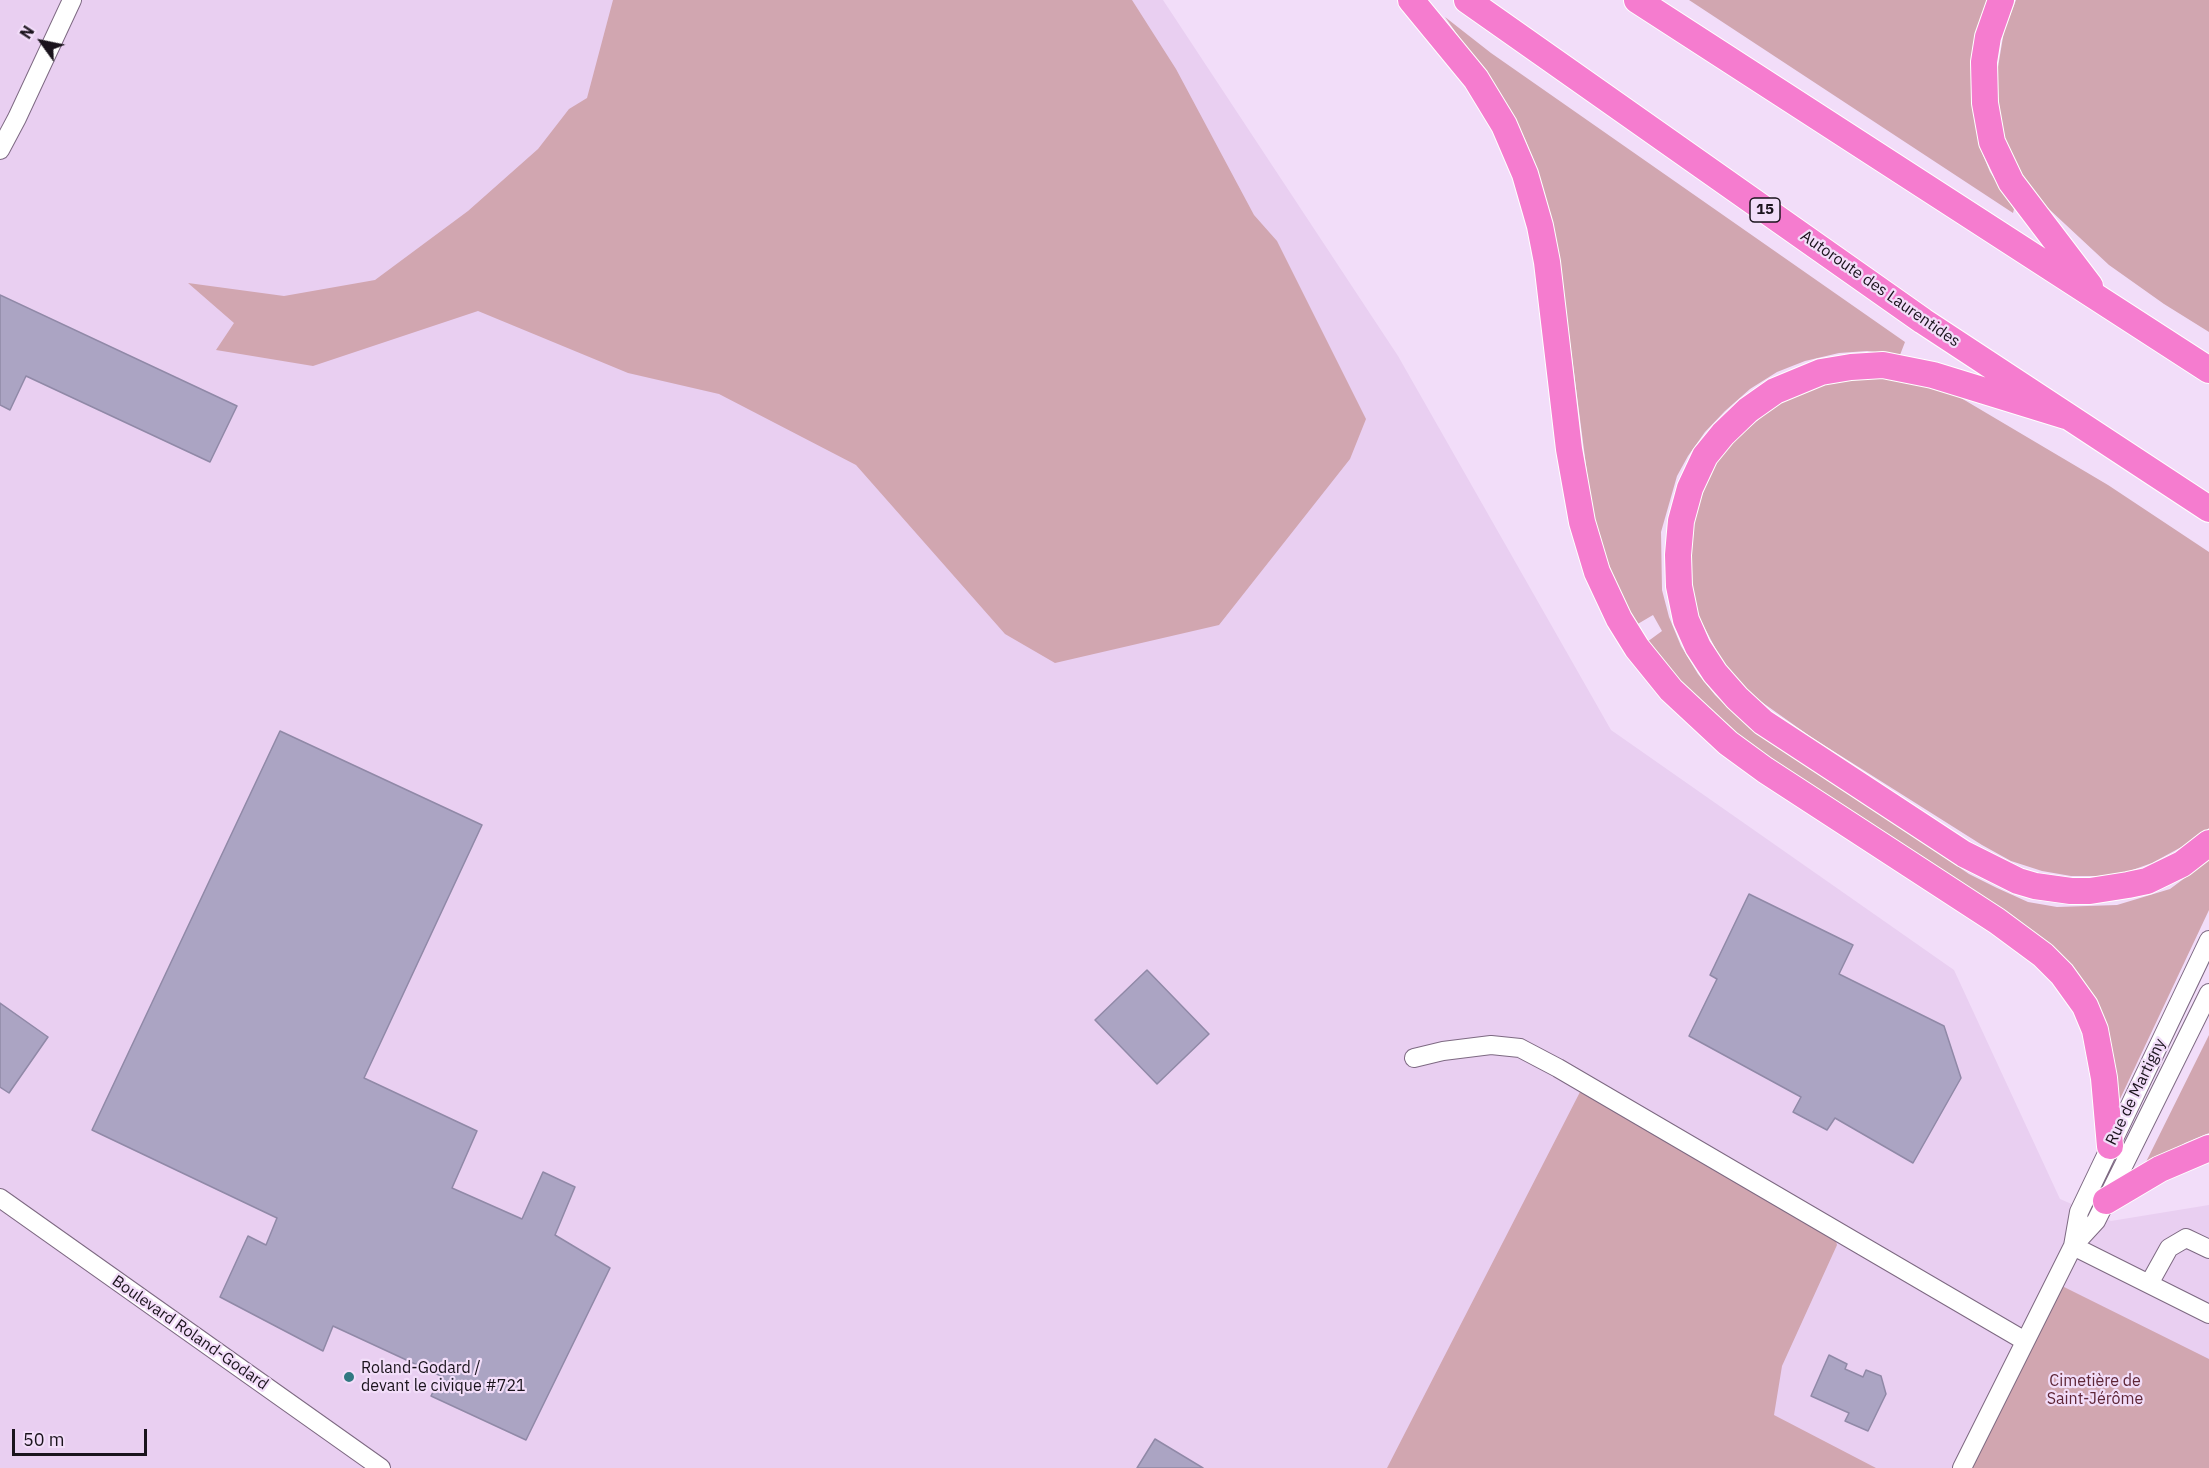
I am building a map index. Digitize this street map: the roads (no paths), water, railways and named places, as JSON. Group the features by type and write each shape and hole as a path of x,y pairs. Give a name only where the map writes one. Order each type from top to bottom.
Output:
{"highway":[{"path":"1411,0 1476,79 1504,125 1525,174 1540,226 1547,262 1569,449 1582,522 1597,572 1619,619 1637,648 1671,690 1728,743 1765,770 2006,927 2043,955 2062,974 2085,1006 2095,1030 2104,1078 2110,1146"},
{"name":"Autoroute des Laurentides","path":"1467,0 1923,321 2209,509"},
{"path":"1637,0 2209,370"},
{"path":"2001,0 1984,62 1985,103 1992,142 2011,182 2102,301"},
{"path":"2066,416 1933,375 1883,365 1821,372 1775,391 1748,410 1723,434 1706,456 1690,488 1681,522 1678,555 1679,586 1686,620 1698,647 1720,680 1764,722 1913,822 1964,854 2002,874 2026,884 2052,889 2090,891 2109,889 2147,880 2164,873 2182,864 2209,843"},
{"path":"2106,1201 2160,1168 2209,1148"}],"street":[{"path":"0,150 72,0"},
{"name":"Rue de Martigny","path":"2073,1246 2079,1212 2209,940"},
{"name":"Rue de Martigny","path":"1962,1468 2073,1246 2096,1221 2209,993"},
{"path":"1414,1058 1443,1051 1491,1045 1520,1048 2025,1341"},
{"name":"Boulevard Roland-Godard","path":"0,1198 381,1468"},
{"path":"2149,1284 2169,1248 2186,1238 2209,1249"},
{"path":"2073,1246 2209,1314"}],"place":[{"name":"Roland-Godard / devant le civique #721","path":"349,1377"}],"park label":[{"name":"Cimetière de Saint-Jérôme","path":"2095,1390"}]}
